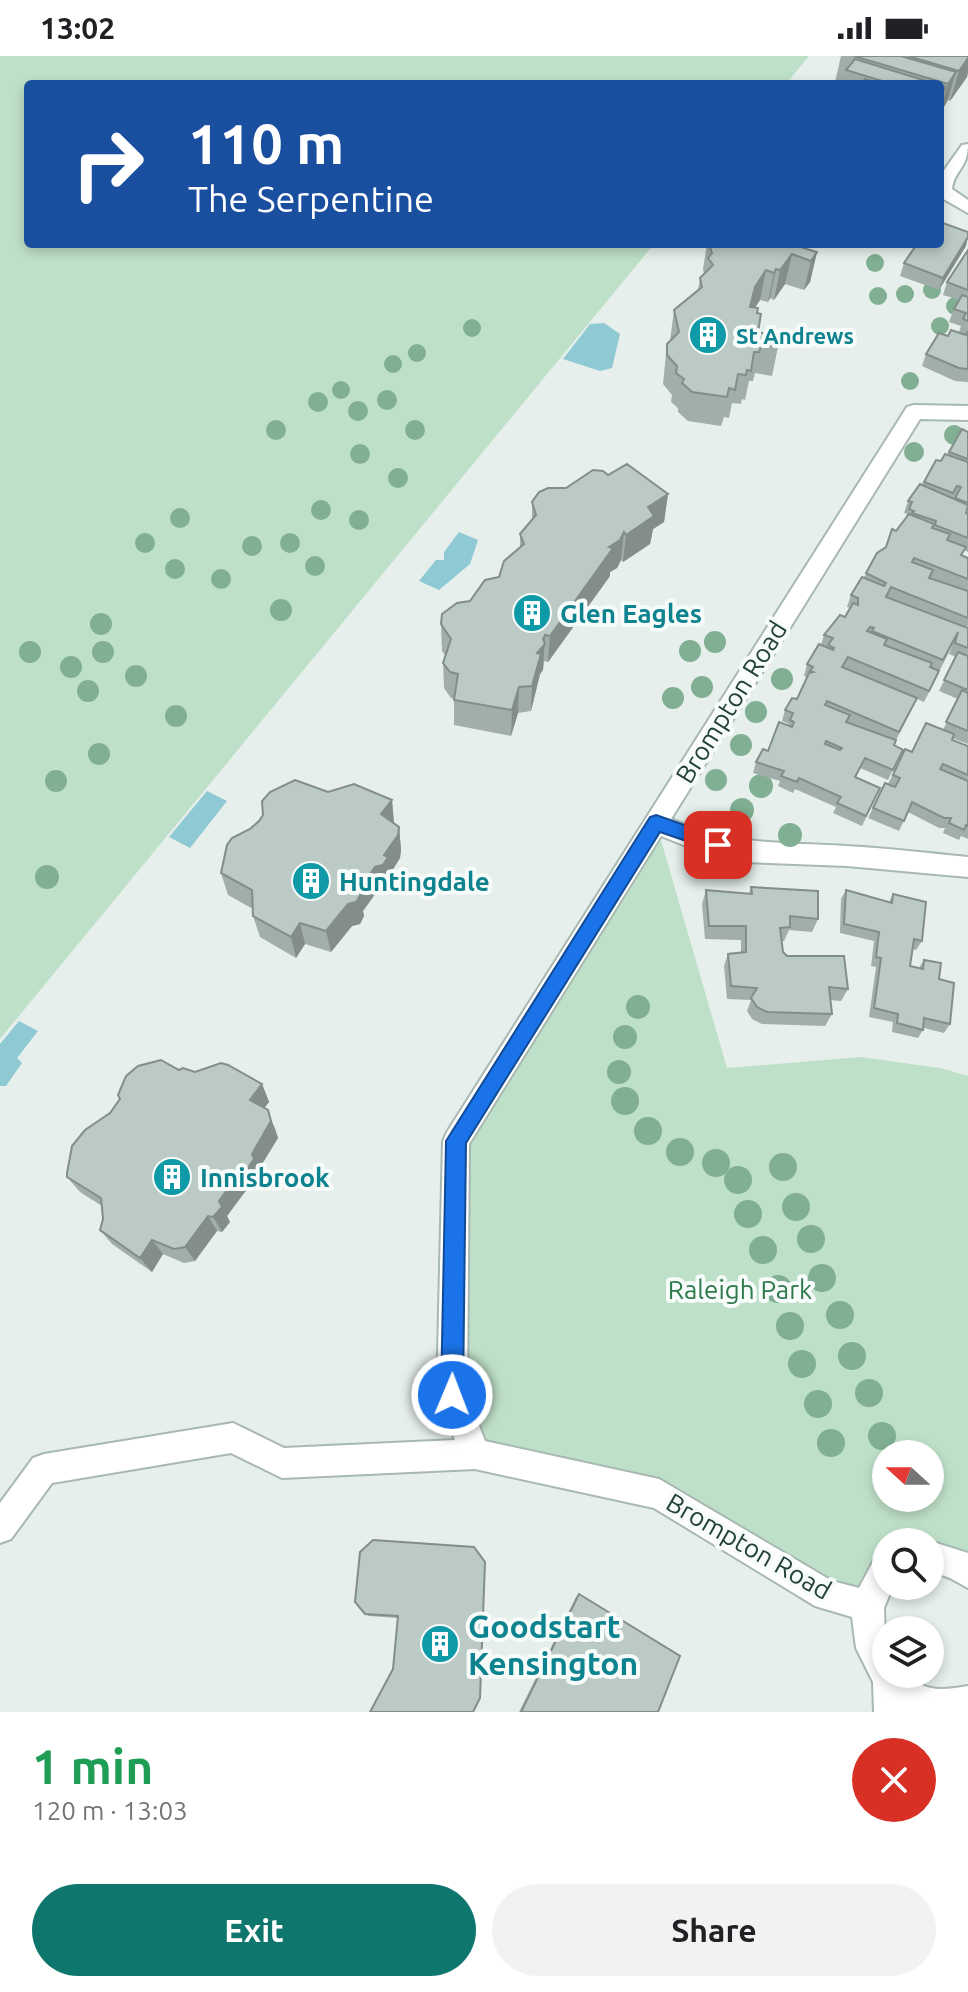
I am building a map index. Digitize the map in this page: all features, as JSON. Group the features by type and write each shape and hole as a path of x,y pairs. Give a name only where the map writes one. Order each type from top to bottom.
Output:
{"street":[{"path":"944,182 968,149"},
{"path":"944,192 968,208"},
{"name":"Brompton Road","path":"868,1606 826,1595 659,1494 475,1454 452,1395 456,1141 914,412 968,413"},
{"path":"656,823 691,838 745,852 847,856 968,867"},
{"path":"0,1528 44,1469 233,1438 282,1463 475,1454"},
{"path":"944,1560 968,1573"},
{"path":"872,1593 867,1623 872,1650"},
{"path":"888,1688 890,1712"},
{"path":"901,1688 913,1699 936,1707 968,1702 966,1712"}],"green space":[{"path":"0,56 809,56 789,80 24,80 24,248 651,248 0,1039"},
{"name":"Raleigh Park","path":"656,823 727,1068 861,1057 940,1068 968,1076 968,1573 944,1553 944,1528 872,1528 872,1598 868,1606 659,1494 475,1454 452,1395 456,1141"}],"water":[{"path":"604,323 620,334 612,368 600,371 563,359 590,324"},
{"path":"459,532 478,540 470,564 439,590 419,581 436,560 444,560 444,552"},
{"path":"207,791 227,801 190,848 169,837"},
{"path":"19,1021 38,1031 17,1058 22,1063 6,1086 0,1086 0,1044"}],"building":[{"path":"854,56 901,56 956,72 948,84 944,80 935,80"},
{"path":"908,56 968,56 968,58 959,71"},
{"path":"855,59 923,80 879,80 846,70"},
{"path":"944,223 968,232 943,278 904,263 914,248 944,248"},
{"name":"St Andrews","path":"710,248 803,248 817,252 811,261 792,254 780,270 776,269 774,273 766,270 755,287 750,307 758,308 757,313 761,314 758,332 780,337 778,347 762,344 759,352 754,352 751,371 747,370 746,375 738,374 735,390 729,388 727,397 692,392 682,383 684,379 676,373 677,366 667,355 667,344 679,332 674,310 702,287 700,278 713,265 708,258 712,253"},
{"path":"968,250 968,290 947,282"},
{"path":"962,295 968,297 968,321 963,319 966,313 954,309"},
{"path":"951,330 966,335 968,331 968,369 926,354 939,333 948,336"},
{"path":"962,429 968,432 968,459 949,452"},
{"path":"945,454 968,462 968,503 955,498 961,487 957,486 953,493 924,482 936,460 941,461"},
{"name":"Glen Eagles","path":"627,464 668,494 648,507 654,516 626,535 624,532 620,540 609,547 613,548 550,636 545,635 545,644 537,653 541,654 532,686 519,687 512,710 454,700 458,674 450,672 443,663 451,639 441,624 442,614 457,603 470,601 485,580 499,577 504,561 524,544 520,534 536,515 532,502 539,492 548,488 566,488 593,470 608,475"},
{"path":"920,484 968,505 968,538 935,525 936,521 912,513 914,511 909,509 912,502 908,501"},
{"path":"909,514 934,524 932,528 950,534 947,540 966,547 961,555 968,558 968,579 914,558 912,562 933,570 929,578 968,591 968,618 891,587 886,597 968,628 968,648 955,643 958,632 943,660 872,631 874,628 870,627 867,631 887,639 884,645 932,663 930,667 939,671 929,691 848,657 842,667 917,698 899,732 827,701 825,705 850,715 846,722 896,740 894,745 903,750 893,770 865,758 855,777 880,788 866,816 837,803 841,797 799,778 797,782 781,776 784,771 756,762 763,749 768,751 779,722 792,727 794,722 790,720 793,713 785,710 792,698 797,699 809,673 813,672 810,671 813,667 807,664 819,644 833,650 828,645 833,638 824,635 840,615 845,617 853,603 858,605 858,598 851,595 862,577 884,586 886,583 866,573 877,553 886,547 892,529 896,531","holes":["826,741 842,748 840,750 825,744"]},
{"path":"958,652 968,656 968,690 944,680"},
{"path":"962,690 968,693 968,731 946,722"},
{"path":"926,723 954,734 952,740 968,746 968,775 943,764 940,769 968,781 968,826 964,830 949,823 951,818 944,818 912,802 904,821 873,808 885,783 895,787 900,778 893,775 905,749 912,752"},
{"name":"Huntingdale","path":"295,780 328,792 354,784 392,800 381,814 399,827 398,835 384,855 388,857 383,865 375,867 358,892 361,894 356,902 348,904 326,931 300,923 291,937 253,916 252,890 221,873 227,845 232,838 259,821 263,815 262,801 270,792"},
{"path":"751,887 818,891 818,919 790,916 790,927 780,928 783,952 787,956 844,956 848,989 829,987 832,1014 767,1012 757,1007 751,998 757,988 731,986 728,954 746,952 746,926 709,926 706,890 752,894"},
{"path":"846,890 892,903 893,894 926,902 922,941 914,939 910,966 923,969 924,960 941,963 939,979 954,983 950,1024 924,1018 923,1030 897,1023 898,1014 874,1008 881,958 876,957 879,932 844,924"},
{"name":"Innisbrook","path":"161,1060 179,1070 183,1068 195,1072 221,1063 228,1065 262,1084 250,1100 268,1110 271,1121 252,1154 254,1159 247,1169 242,1169 219,1201 222,1207 213,1217 208,1216 185,1247 174,1249 152,1240 140,1258 100,1230 103,1219 101,1198 67,1177 67,1173 72,1146 85,1130 110,1113 120,1099 118,1095 126,1076 138,1066"},
{"name":"Goodstart Kensington","path":"373,1540 474,1547 485,1562 480,1698 473,1712 370,1712 393,1669 398,1616 365,1614 355,1602 360,1552"},
{"path":"579,1594 680,1656 658,1712 521,1712"}],"place":[{"name":"St Andrews","path":"708,335"},
{"name":"Glen Eagles","path":"532,613"},
{"name":"Huntingdale","path":"311,881"},
{"name":"Innisbrook","path":"172,1177"},
{"name":"Goodstart Kensington","path":"440,1644"}],"route":[{"path":"452,1395 456,1141 656,823 691,838 718,845"}]}
